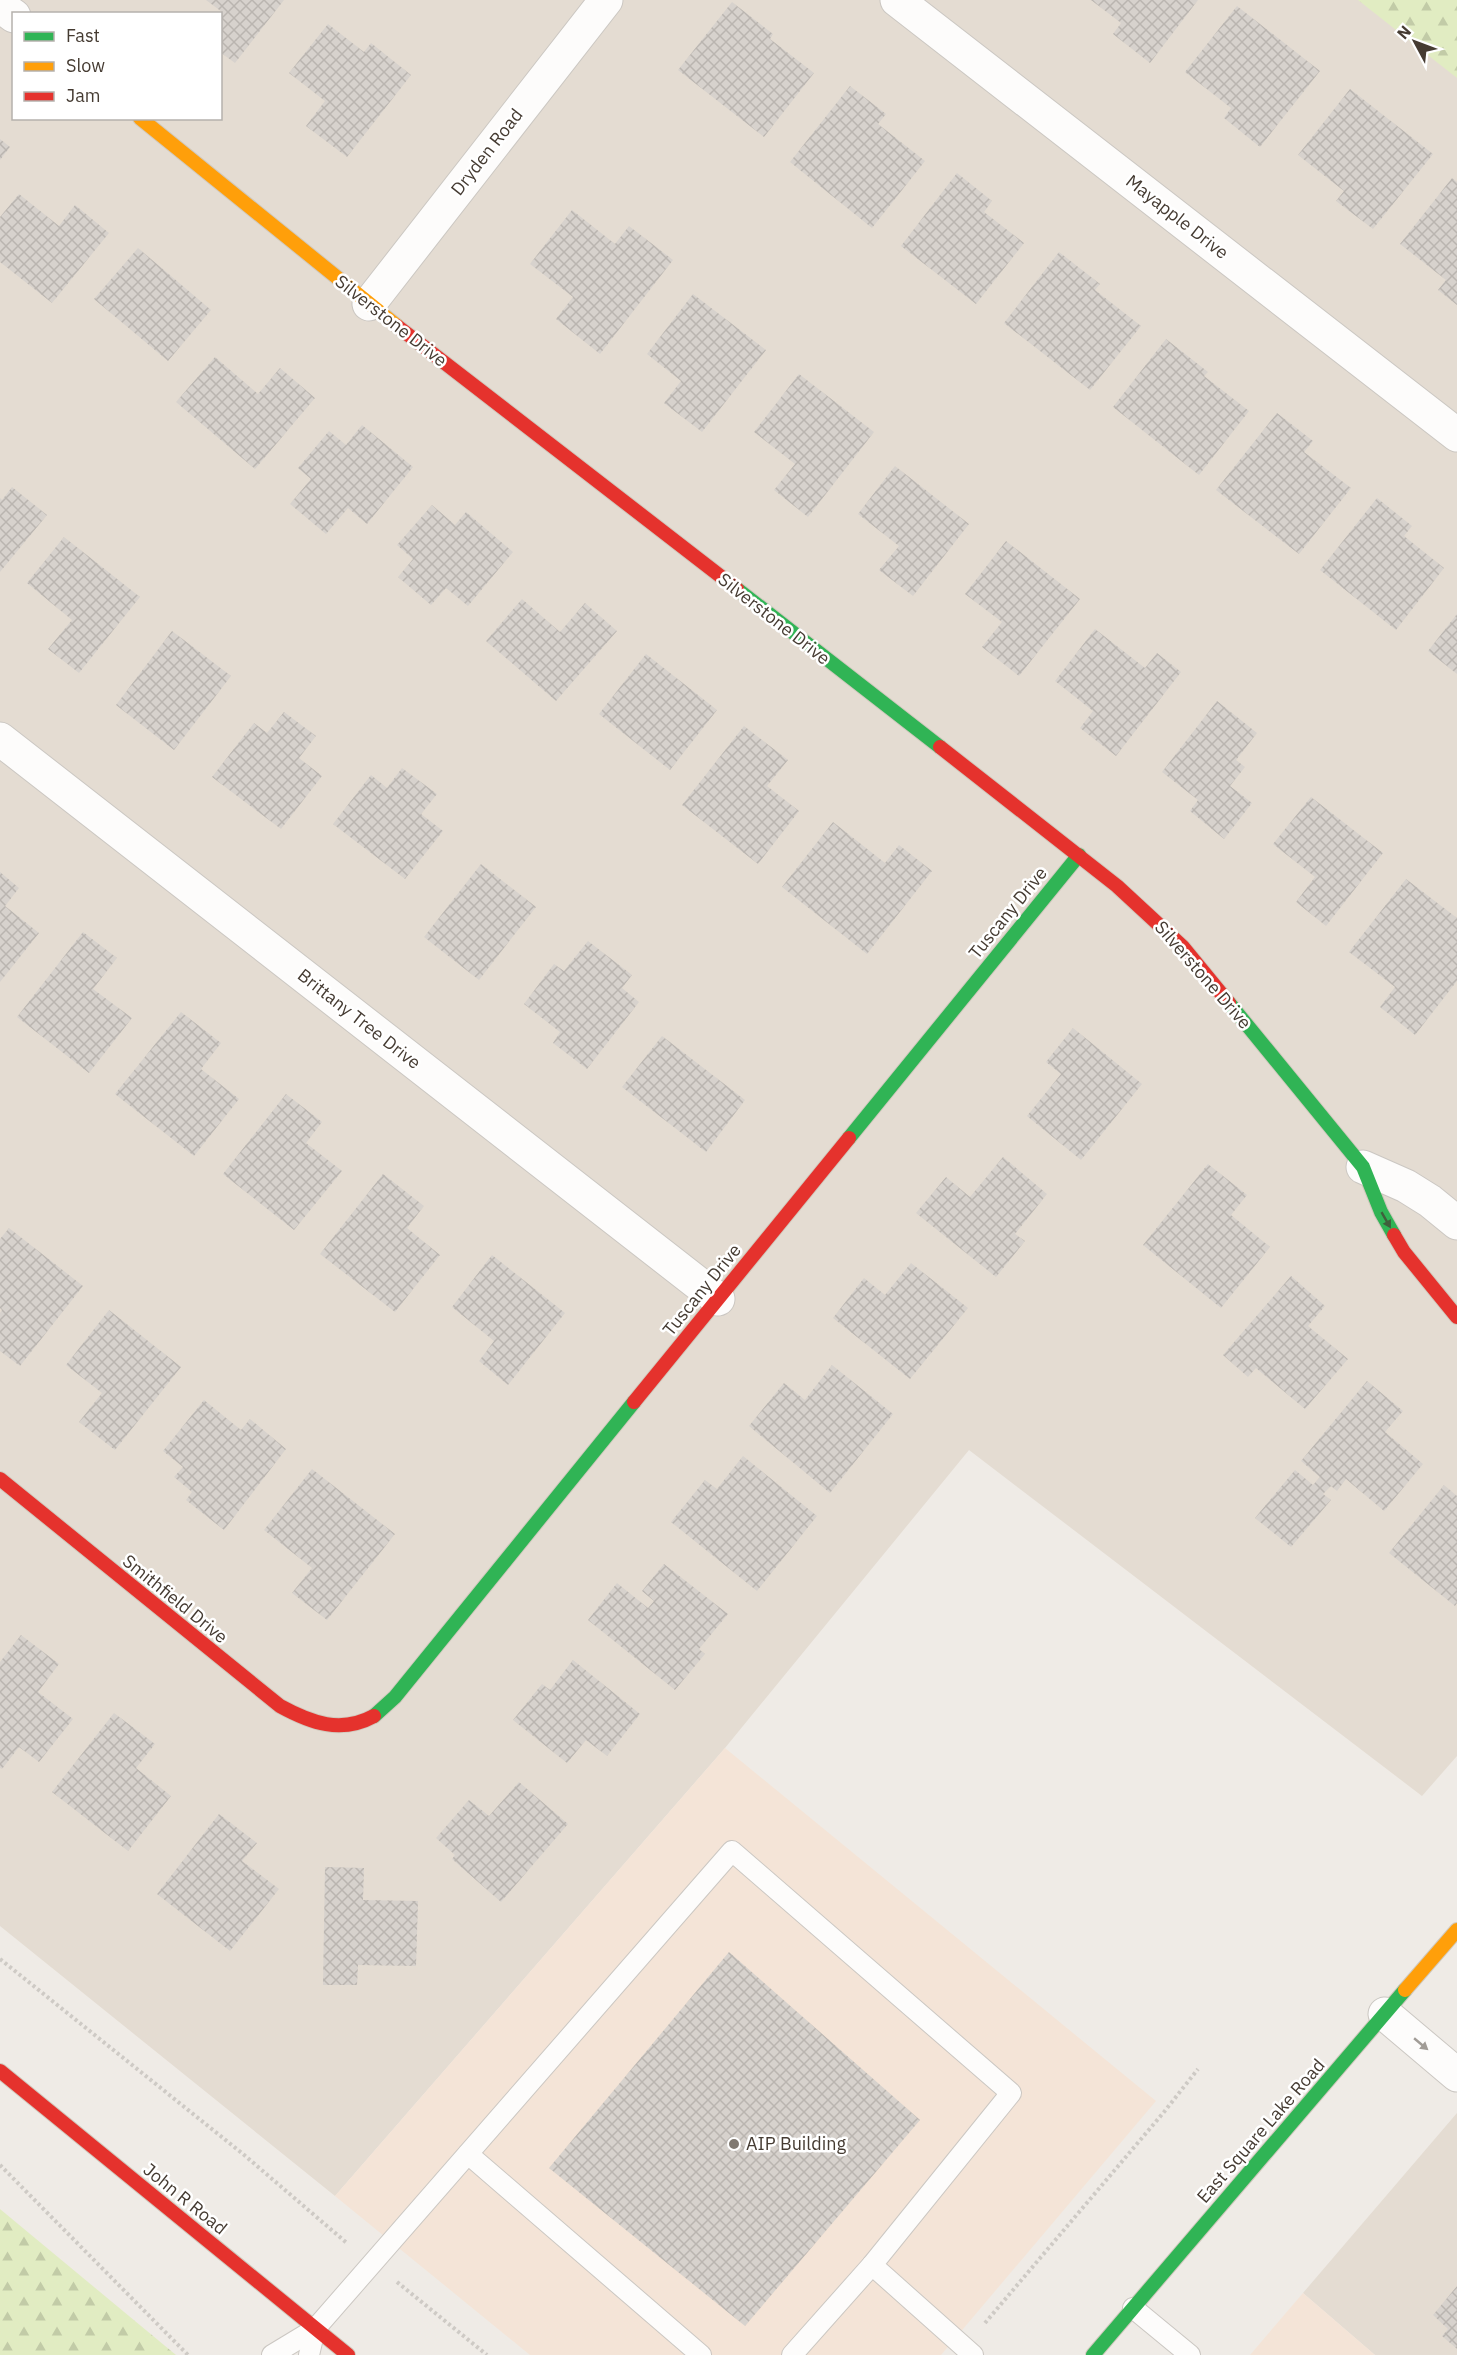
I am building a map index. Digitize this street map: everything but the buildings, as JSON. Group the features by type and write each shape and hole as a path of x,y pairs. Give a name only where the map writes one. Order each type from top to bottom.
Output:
{"street":[{"name":"Dryden Road","path":"369,304 606,0"},
{"name":"Mayapple Drive","path":"897,0 1457,435"},
{"name":"Silverstone Drive","path":"142,120 369,304 1117,886 1183,947 1363,1167 1381,1212 1404,1252 1457,1317"},
{"name":"Brittany Tree Drive","path":"0,739 718,1299"},
{"name":"Tuscany Drive","path":"338,1728 357,1724 375,1716 395,1697 1079,855"},
{"name":"Silverstone Drive","path":"1363,1167 1406,1186 1430,1201 1457,1223"},
{"name":"Smithfield Drive","path":"0,1479 280,1706 305,1719 338,1728"},
{"name":"East Square Lake Road","path":"1093,2355 1385,2014 1452,1946"},
{"path":"1385,2014 1457,2075"},
{"name":"John R Road","path":"0,2071 348,2355"}],"lane":[{"path":"272,2355 315,2328 732,1851 1011,2093 872,2265 792,2355"},
{"path":"468,2154 701,2355"},
{"path":"872,2265 973,2355"},
{"path":"1133,2308 1190,2355"},
{"path":"309,2355 315,2328"}],"path":[{"path":"0,1959 243,2154 344,2241"},
{"path":"982,2326 1198,2069"},
{"path":"0,2165 188,2355"},
{"path":"402,2287 487,2355"}],"shaded area":[{"path":"0,0 1364,0 1457,74 1457,1756 1422,1796 969,1450 725,1748 335,2196 0,1926"},
{"path":"725,1748 1156,2101 941,2355 530,2355 335,2196"},
{"path":"1457,2113 1457,2355 1375,2355 1303,2293"},
{"path":"1303,2293 1375,2355 1250,2355"}],"green space":[{"path":"1358,0 1457,0 1457,78"},
{"path":"0,2209 176,2355 0,2355"}],"traffic: fast":[{"path":"737,589 940,747"},
{"path":"849,1138 1079,855"},
{"path":"1229,1003 1363,1167 1381,1212 1394,1235"},
{"path":"374,1716 395,1697 634,1402"},
{"path":"1093,2355 1405,1990"}],"traffic: slow":[{"path":"142,120 397,326"},
{"path":"1405,1990 1457,1930"}],"traffic: jam":[{"path":"397,326 737,589"},
{"path":"940,747 1117,886 1183,947 1229,1003"},
{"path":"634,1402 849,1138"},
{"path":"1394,1235 1404,1252 1457,1317"},
{"path":"0,1479 280,1706 303,1717 326,1724 350,1724 374,1716"},
{"path":"0,2071 348,2355"}],"place":[{"name":"AIP Building","path":"734,2144"}]}
